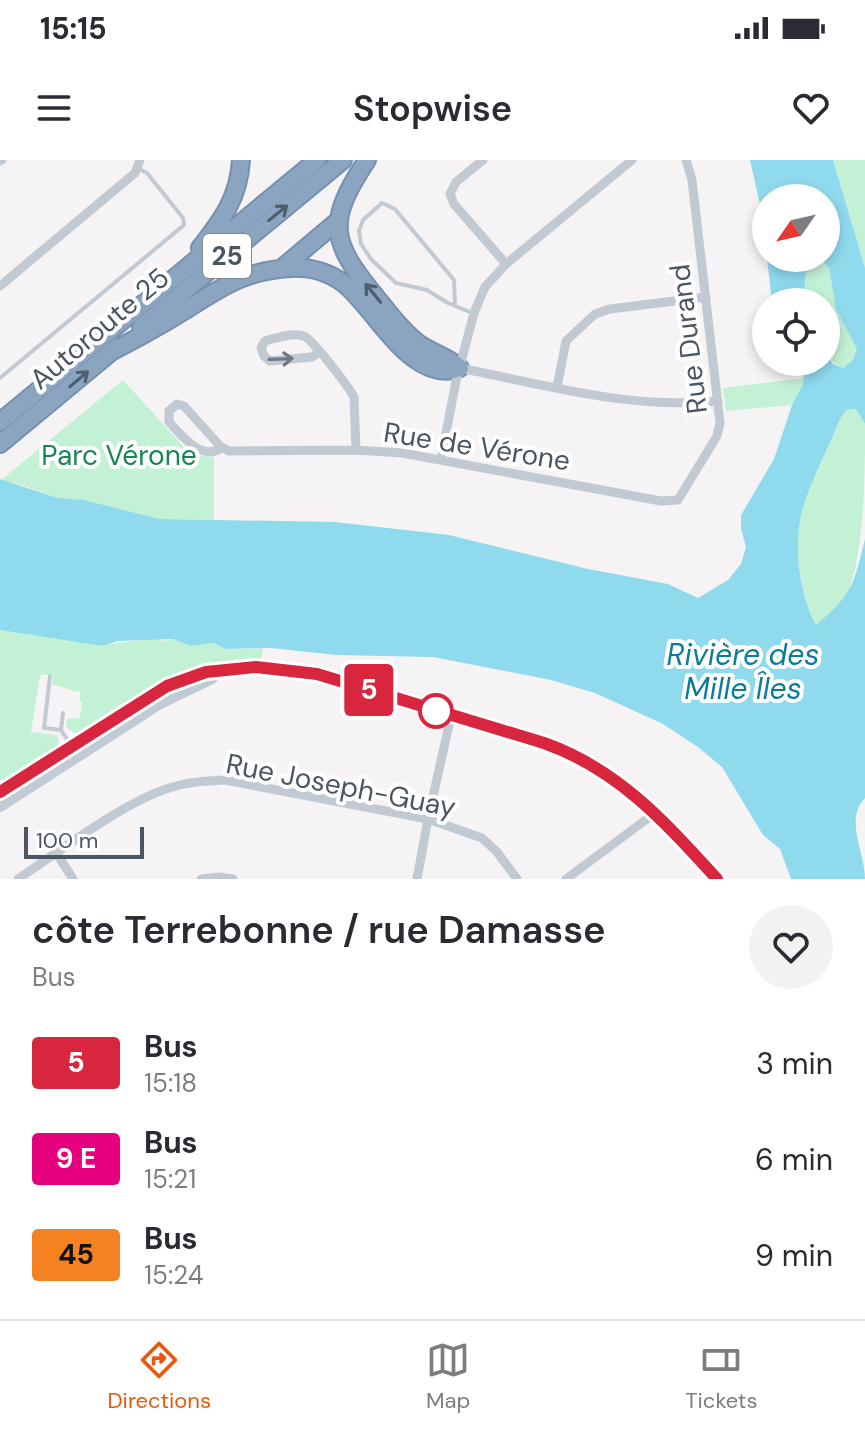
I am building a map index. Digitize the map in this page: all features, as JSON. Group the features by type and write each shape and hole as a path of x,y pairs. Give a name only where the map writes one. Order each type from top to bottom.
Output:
{"highway":[{"name":"Autoroute 25","path":"0,422 317,160"},
{"name":"Autoroute 25","path":"0,444 343,160"},
{"path":"111,352 173,318 218,288 248,276 304,268 332,277 355,294 406,351 437,369 449,372 460,368 417,342 395,320 346,258 340,242 339,220 347,191 367,160"},
{"path":"179,274 227,211 237,190 243,161"},
{"path":"281,269 339,220"}],"main road":[{"path":"1,797 167,686 206,672 271,667 317,674 576,755 613,778 655,813 717,879"}],"street":[{"path":"483,160 456,182 450,194 454,204 506,264"},
{"path":"441,459 460,368 474,314 485,287 506,264 632,160"},
{"name":"Rue Durand","path":"676,501 720,432 692,180 686,160"},
{"path":"0,286 139,165"},
{"path":"557,387 566,341 597,312 706,297"},
{"path":"319,352 312,357 270,361 261,348 265,341 272,339 306,337 319,352 354,397 356,450"},
{"path":"460,368 651,403 718,401"},
{"name":"Rue de Vérone","path":"222,448 207,452 190,444 169,422 169,411 177,404 184,406 222,448 233,452 356,450 441,459 661,501 676,501"},
{"path":"417,879 451,716"},
{"name":"Rue Joseph-Guay","path":"18,879 131,806 167,788 225,780 428,819 482,838 517,879"},
{"path":"566,879 583,874 655,813"},
{"path":"57,854 73,879"},
{"path":"201,879 233,879"}],"lane":[{"path":"0,378 184,225 183,218 139,165"},
{"path":"455,306 454,280 395,209 387,203 381,204 363,220 360,227 359,239 366,253 391,280 427,290 455,306 474,314"},
{"path":"50,676 44,728 61,730"},
{"path":"63,713 61,730 74,751"}],"green space":[{"path":"833,160 865,160 865,268 863,262"},
{"path":"807,272 830,272 832,288 805,288"},
{"path":"840,316 858,349 853,360 843,368 840,366"},
{"path":"804,378 792,405 726,411 723,388"},
{"name":"Parc Vérone","path":"123,380 184,447 201,456 214,457 214,520 159,519 84,500 58,498 1,480"},
{"path":"856,409 865,424 865,467 856,563 844,601 816,626 799,570 799,525 810,488 840,419 846,410"},
{"path":"0,630 102,646 158,638 160,641 173,639 191,646 209,642 226,649 263,649 261,660 233,660 188,669 157,683 77,735 66,727 67,719 80,718 80,692 52,685 53,675 40,675 31,732 57,735 59,746 3,781 0,780"}],"water":[{"name":"Rivière des Mille Îles","path":"750,160 833,160 865,268 865,424 856,409 846,410 840,419 802,511 798,554 805,599 816,625 850,588 865,539 865,798 859,806 856,826 865,879 791,879 780,849 763,835 722,767 698,747 663,724 595,693 551,680 433,657 336,655 271,648 226,649 213,643 191,646 173,639 118,641 102,646 0,630 0,479 58,498 84,500 159,519 335,522 449,535 588,569 668,584 698,598 728,580 741,564 746,547 741,515 774,459 804,376 840,376 840,367 843,368 853,360 857,349 840,317 840,288 832,288 830,272 840,272 840,184 755,184"},
{"path":"769,272 807,272 805,288 770,288"}],"bus line":[{"name":"5","path":"0,792 174,683 198,674 271,667 339,680 544,743 582,758 634,793 717,879"}]}
